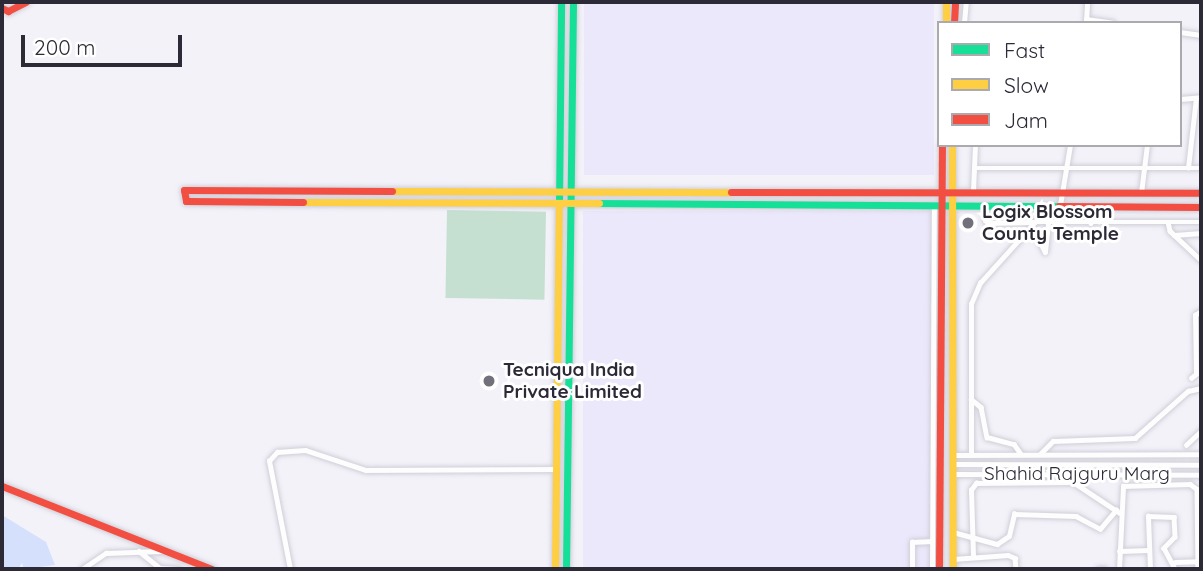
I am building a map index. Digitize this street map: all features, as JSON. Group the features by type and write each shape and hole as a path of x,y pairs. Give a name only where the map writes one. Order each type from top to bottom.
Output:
{"street":[{"path":"2,8 8,11 26,2"},
{"path":"555,569 561,2"},
{"path":"566,569 573,2"},
{"path":"946,2 946,21"},
{"path":"954,21 955,2"},
{"path":"964,21 966,2"},
{"path":"1086,21 1087,2"},
{"path":"1182,32 1201,35"},
{"path":"1188,168 1199,98"},
{"path":"932,569 937,205 942,147"},
{"path":"952,147 953,569"},
{"path":"973,191 975,147"},
{"path":"1060,205 1070,147"},
{"path":"1141,192 1147,147"},
{"path":"974,168 1201,168"},
{"path":"1201,193 570,188 184,190 186,201 1201,207"},
{"path":"937,205 939,569"},
{"path":"986,205 986,222 1201,222"},
{"path":"1095,206 1099,222"},
{"path":"1091,223 1095,206"},
{"path":"1033,224 1045,252 1048,222"},
{"path":"1168,222 1174,235 1201,260"},
{"path":"971,455 970,398 975,294 994,263 1033,224"},
{"path":"1174,235 1201,233"},
{"path":"1191,378 1196,374 1195,315 1201,311"},
{"path":"1040,455 1053,441 1135,438 1188,391 1201,388"},
{"path":"970,398 981,407 987,438 1014,444 1022,454"},
{"path":"1186,445 1201,431"},
{"path":"290,569 269,461 277,452 304,450 366,470 556,469"},
{"path":"952,455 1201,454"},
{"name":"Shahid Rajguru Marg","path":"952,464 1201,466"},
{"name":"Shahid Rajguru Marg","path":"952,474 1201,475"},
{"path":"1119,569 1118,511 1124,474"},
{"path":"973,555 971,490 979,483 1073,482 1118,511"},
{"path":"1123,486 1195,485 1198,569"},
{"path":"2,486 212,569"},
{"path":"953,532 972,534 993,544 1006,540 1017,513 1076,516 1103,528 1118,511"},
{"path":"1150,569 1148,516 1174,516 1175,537 1164,548 1175,562 1175,569"},
{"path":"912,569 912,542 932,541"},
{"path":"139,551 164,569 179,569"},
{"path":"1119,551 1149,551"},
{"path":"82,569 106,553 169,552"},
{"path":"953,559 973,555 1008,555 1015,558 1016,569"},
{"path":"1175,562 1199,556"},
{"path":"1097,569 1106,569"}],"shaded area":[{"path":"584,2 934,2 934,175 584,175"},
{"path":"583,211 931,211 931,569 583,569"}],"green space":[{"path":"447,210 546,212 544,300 445,298"}],"water":[{"path":"2,515 46,542 55,565 24,569 22,563 18,569 2,569"}],"traffic: fast":[{"path":"559,205 561,2"},
{"path":"566,569 573,2"},
{"path":"599,203 1059,206"}],"traffic: slow":[{"path":"946,2 946,21"},
{"path":"952,147 953,569"},
{"path":"392,191 731,192"},
{"path":"303,202 599,203"},
{"path":"555,569 559,205"}],"traffic: jam":[{"path":"2,8 8,11 26,2"},
{"path":"954,21 955,2"},
{"path":"939,569 942,147"},
{"path":"303,202 186,201 184,190 392,191"},
{"path":"731,192 1201,193"},
{"path":"1059,206 1201,207"},
{"path":"2,486 212,569"}],"place":[{"name":"Logix Blossom County Temple","path":"968,223"},
{"name":"Tecniqua India Private Limited","path":"489,381"}]}
